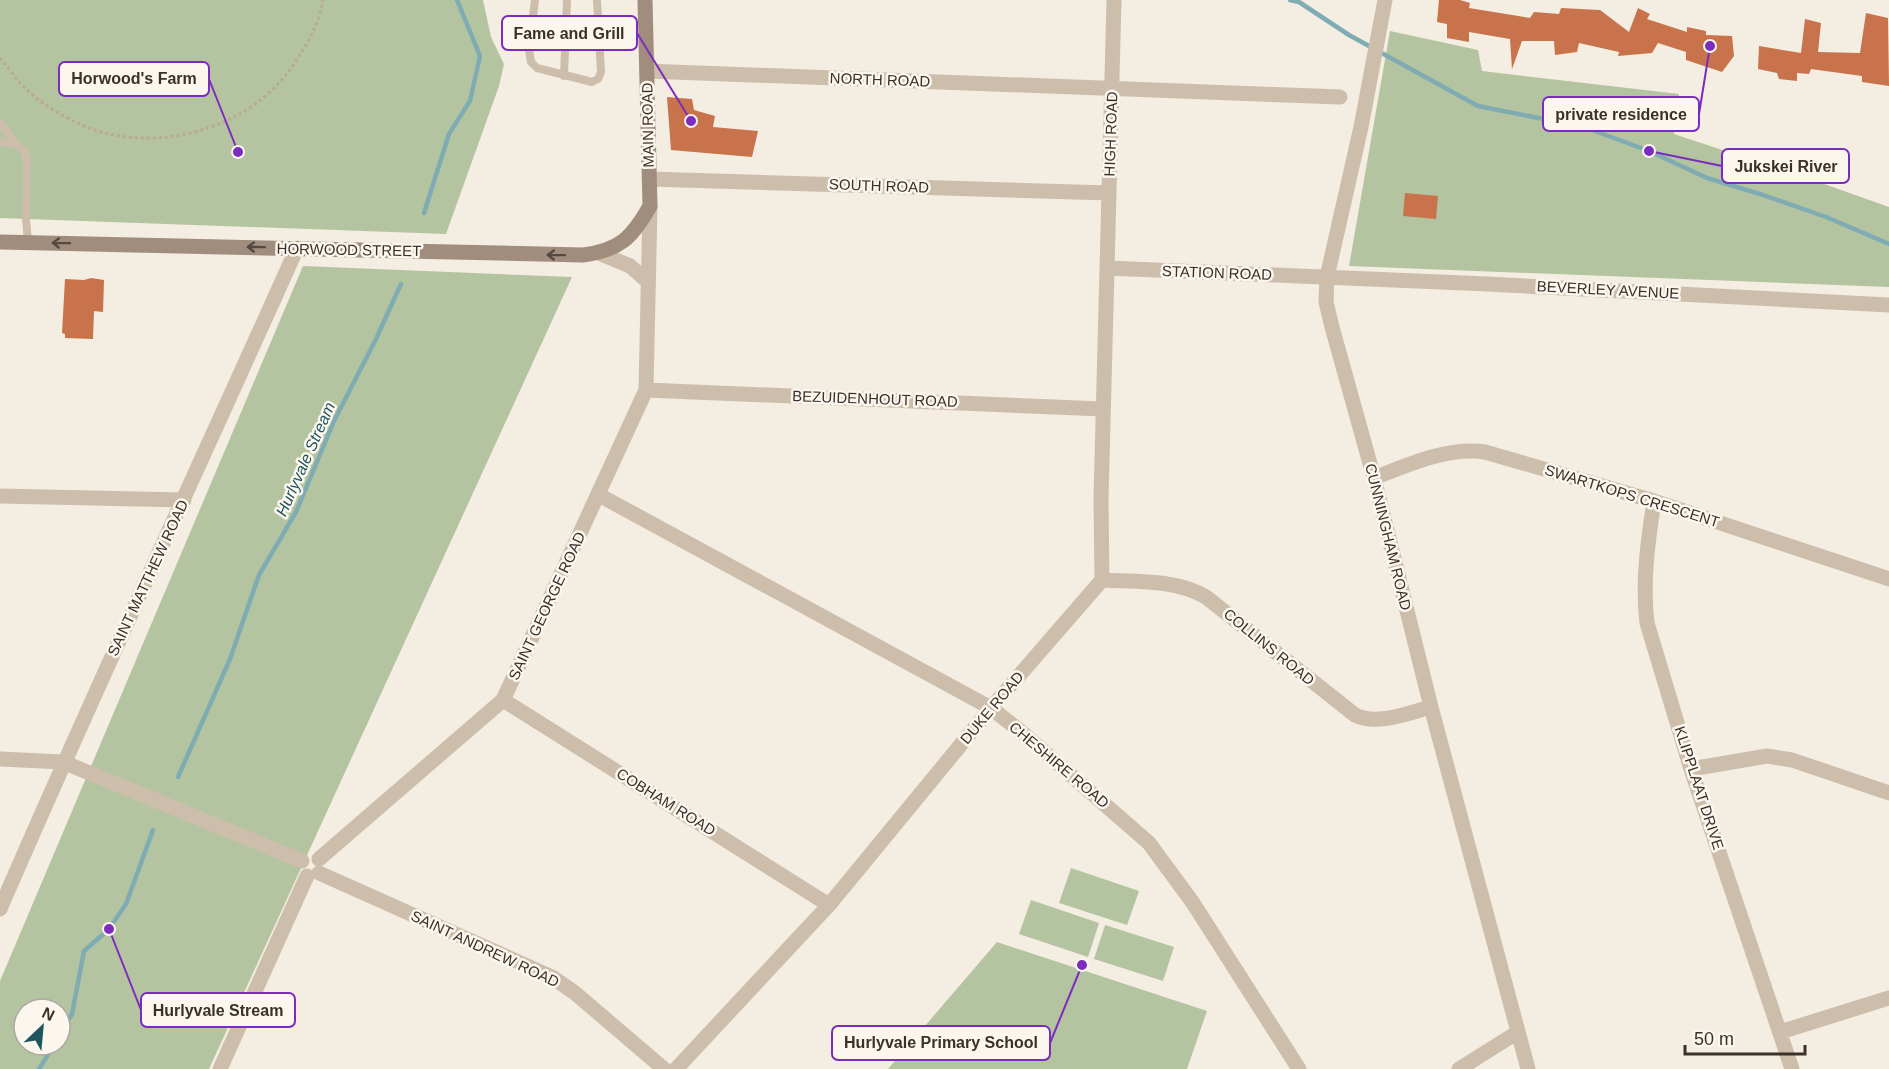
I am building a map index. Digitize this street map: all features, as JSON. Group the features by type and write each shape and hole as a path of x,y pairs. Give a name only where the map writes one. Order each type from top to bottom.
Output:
{"main road":[{"name":"MAIN ROAD","path":"645,0 650,179"},
{"path":"650,179 650,206"},
{"name":"HORWOOD STREET","path":"0,242 583,255 599,253 616,247 631,237 650,206"}],"street":[{"name":"HIGH ROAD","path":"1107,268 1114,0"},
{"name":"CUNNINGHAM ROAD","path":"1385,0 1361,127 1327,277 1326,302 1528,1069"},
{"name":"NORTH ROAD","path":"647,71 1340,97"},
{"name":"SOUTH ROAD","path":"650,179 1109,193"},
{"name":"SAINT GEORGE ROAD","path":"315,870 503,700 646,390 650,206"},
{"name":"SAINT MATTHEW ROAD","path":"0,909 63,762 297,248"},
{"path":"599,253 630,266 647,281"},
{"name":"STATION ROAD","path":"1107,268 1327,277"},
{"path":"1102,580 1101,498 1107,268"},
{"name":"BEVERLEY AVENUE","path":"1327,277 1889,305"},
{"name":"BEZUIDENHOUT ROAD","path":"646,390 1103,409"},
{"name":"SWARTKOPS CRESCENT","path":"1374,478 1444,454 1474,450 1485,452 1654,501 1889,579"},
{"name":"CHESHIRE ROAD","path":"598,495 991,708 1019,730 1149,843 1193,903 1294,1067"},
{"path":"0,496 184,500"},
{"name":"KLIPPLAAT DRIVE","path":"1654,501 1647,546 1645,608 1647,622 1691,769 1792,1069"},
{"name":"COLLINS ROAD","path":"1102,580 1171,584 1194,590 1361,718 1374,720 1431,707"},
{"name":"DUKE ROAD","path":"676,1069 829,905 991,708 1102,580"},
{"name":"COBHAM ROAD","path":"503,700 829,905"},
{"path":"1691,769 1767,756 1792,760 1889,793"},
{"path":"0,759 63,762 302,861 301,870 315,870 220,1069"},
{"name":"SAINT ANDREW ROAD","path":"315,870 552,977 575,993 664,1069"},
{"path":"1780,1032 1889,998"},
{"path":"1459,1069 1518,1032"}],"lane":[{"path":"535,0 529,50 531,62 537,68 592,82 598,79 601,72 597,0"},
{"path":"564,76 567,0"},
{"path":"0,123 24,151 27,160 28,242"},
{"path":"0,142 15,143"}],"path":[{"path":"0,58 23,87 53,110 86,127 122,136 159,138 196,132 239,114 262,99 288,73 309,42 323,0"}],"green space":[{"path":"0,0 483,0 491,37 504,64 499,86 446,234 0,218"},
{"path":"1390,31 1478,50 1482,71 1679,94 1674,134 1889,207 1889,287 1349,266"},
{"path":"303,266 572,277 209,1069 0,1069 0,981"},
{"path":"1071,868 1139,891 1127,925 1059,903"},
{"path":"1031,900 1099,923 1088,957 1019,934"},
{"path":"1105,925 1174,947 1163,981 1094,959"},
{"path":"997,942 1207,1011 1187,1069 888,1069"}],"building":[{"path":"1439,0 1460,0 1470,3 1469,8 1530,18 1534,12 1559,14 1561,8 1600,10 1629,32 1638,8 1650,14 1647,19 1687,32 1687,27 1706,31 1706,35 1732,36 1734,56 1722,72 1686,60 1686,52 1658,43 1652,53 1618,56 1619,52 1579,43 1577,52 1555,55 1554,41 1522,41 1512,69 1510,39 1469,32 1469,42 1447,38 1447,24 1437,22"},
{"path":"1866,13 1888,18 1889,86 1862,82 1862,76 1811,69 1809,74 1797,73 1797,81 1779,79 1777,73 1758,69 1759,46 1801,53 1805,19 1821,23 1818,52 1860,53"},
{"path":"667,97 692,99 694,110 715,116 713,127 758,131 752,157 671,150"},
{"path":"1405,193 1438,196 1436,219 1403,216"},
{"path":"65,279 104,280 103,312 94,311 93,339 65,338 65,334 62,333"}],"waterway":[{"path":"424,213 449,134 470,101 480,56 457,0"},
{"path":"1290,0 1299,2 1349,35 1478,106 1584,127 1649,151 1707,178 1826,217 1889,244"},
{"name":"Hurlyvale Stream","path":"178,777 230,659 259,575 296,512 334,421 401,284"},
{"name":"Hurlyvale Stream","path":"72,1014 84,951 109,929 126,904 153,830"},
{"name":"Hurlyvale Stream","path":"39,1069 46,1057"}],"place":[{"name":"private residence","path":"1710,46"},
{"name":"Fame and Grill","path":"691,121"},
{"name":"Jukskei River","path":"1649,151"},
{"name":"Horwood's Farm","path":"238,152"},
{"name":"Hurlyvale Stream","path":"109,929"},
{"name":"Hurlyvale Primary School","path":"1082,965"}]}
